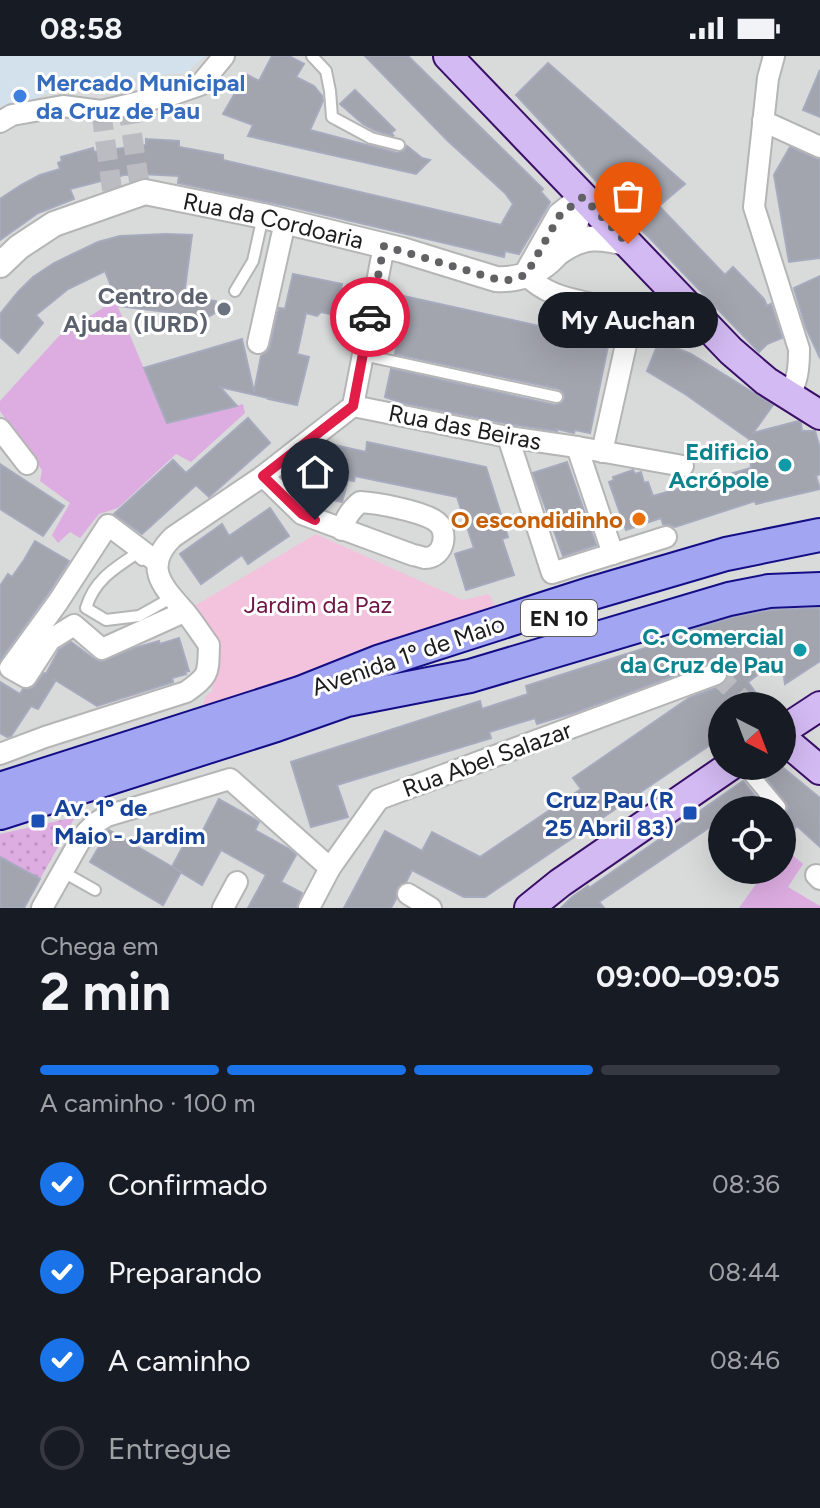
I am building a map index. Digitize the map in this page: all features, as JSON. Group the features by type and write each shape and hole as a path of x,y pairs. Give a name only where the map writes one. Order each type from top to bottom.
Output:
{"main road":[{"path":"448,56 739,359 766,381 820,415"},
{"name":"Avenida 1º de Maio","path":"0,789 300,693 378,662 593,593 726,554 820,535"},
{"name":"EN 10","path":"300,693 478,643 723,568 784,554 820,551"},
{"name":"EN 10","path":"347,700 723,586 820,569"},
{"name":"Avenida 1º de Maio","path":"0,813 347,700 470,676 729,599 769,591 820,589"},
{"path":"796,722 819,706"},
{"path":"796,750 820,770"},
{"path":"529,908 560,883 710,780"}],"street":[{"path":"0,122 12,115 63,106 101,111 174,94 200,85 224,56"},
{"path":"774,56 768,78 754,207 799,349 799,368 790,395"},
{"path":"768,78 783,56"},
{"path":"763,121 820,147"},
{"name":"Rua da Cordoaria","path":"0,265 19,247 54,224 145,192 384,246 496,279 509,280 526,275"},
{"path":"526,275 539,270 559,252 579,218 583,197"},
{"path":"526,275 560,215 583,197"},
{"path":"258,343 274,219"},
{"path":"559,252 585,239 605,237 628,244"},
{"path":"157,568 161,548 173,537 263,476 353,406 384,246"},
{"path":"526,275 558,297 617,311 627,326 627,340 602,452"},
{"name":"Rua das Beiras","path":"353,406 508,437 683,466"},
{"path":"0,429 27,464"},
{"path":"508,437 552,573 666,537"},
{"path":"577,447 613,554"},
{"path":"263,476 302,514 342,530"},
{"path":"0,754 186,692 208,671 209,645 177,605 157,568 108,525 10,668 26,677 50,640 74,625 102,649 177,605"},
{"name":"Rua Abel Salazar","path":"309,908 330,868 379,799 716,674"},
{"path":"42,908 87,830 107,816 230,779 330,868"},
{"path":"756,780 769,796"},
{"path":"223,908 237,882"},
{"path":"408,894 431,908"}],"lane":[{"path":"312,56 326,71 332,117 371,138 399,145"},
{"path":"235,291 274,219"},
{"path":"363,355 557,397"},
{"path":"157,568 136,554 100,582 90,593 86,608 106,620 139,616 177,605"},
{"path":"63,872 95,890"}],"shaded area":[{"path":"0,56 820,56 820,908 0,908"},
{"name":"Mercado Municipal da Cruz de Pau","path":"0,56 205,56 186,73 80,82 0,111"},
{"path":"115,300 167,423 243,404 245,413 191,462 176,454 118,508 99,514 80,538 70,532 58,543 52,535 70,503 40,481 42,470 0,411 0,401 59,336"},
{"path":"75,817 40,879 3,859 0,863 0,834"},
{"path":"796,858 803,864 796,875"},
{"path":"756,884 790,884 788,887 820,906 820,908 739,908"}],"green space":[{"name":"Jardim da Paz","path":"316,534 463,600 489,594 498,612 202,707 206,696 212,691 214,678 184,612"}],"building":[{"path":"272,56 289,56 304,64 296,77 314,86 322,96 323,101 310,130 397,153 407,146 422,158 430,160 416,174 248,136 253,125 223,114 246,74 259,81"},
{"path":"365,56 408,56 543,189 541,192 550,202 519,254 505,251 504,257 178,183 179,176 142,174 124,175 70,189 74,199 38,213 0,240 0,199 40,175 60,169 58,163 62,161 61,157 93,148 94,152 146,145 146,139 179,141 179,147 223,155 223,160 501,225 513,204 505,193 448,141"},
{"path":"548,63 685,184 659,206 725,275 733,267 767,306 771,304 782,338 767,344 759,352 516,95"},
{"path":"820,70 820,117 803,110"},
{"path":"355,90 395,130 391,133 394,136 363,124 340,104"},
{"path":"790,147 820,160 820,258 789,262 774,175"},
{"path":"192,235 184,296 216,301 215,313 208,317 119,306 105,271 68,289 36,315 43,323 18,353 0,337 0,314 33,277 54,263 98,242 120,236"},
{"path":"293,274 342,284 335,315 306,313 297,354 309,357 297,405 220,387 237,406 167,423 144,368 242,339 254,392 261,356 270,347 279,308 285,309"},
{"path":"820,276 820,358 806,328 794,288"},
{"path":"399,295 539,326 540,318 578,327 577,330 606,341 608,346 590,433 510,424 385,397 391,369 555,405 565,398 559,389 395,354 396,348 379,344 389,299 397,300"},
{"path":"659,341 691,354 773,405 753,433 798,421 802,431 815,431 820,448 820,474 816,476 820,489 756,504 755,501 675,527 663,524 661,518 626,530 609,482 614,480 613,477 633,470 635,474 641,472 653,496 751,468 749,439 647,371"},
{"path":"248,418 270,443 209,497 196,485 142,534 114,514 173,460 186,473"},
{"path":"367,442 486,467 508,537 502,539 514,575 466,590 455,554 474,548 457,497 355,476 354,481 348,480 342,502 303,493 310,460 315,461 318,450 326,443 366,452"},
{"path":"567,462 596,545 563,556 533,473"},
{"path":"0,464 64,506 43,536 0,509"},
{"path":"270,508 289,536 248,564 242,555 201,584 180,554 222,524 229,536"},
{"path":"35,541 69,561 0,660 0,586 8,574 12,577"},
{"path":"820,608 820,661 785,684 781,657 748,682 755,692 708,692 708,746 485,897 464,897 412,870 406,882 397,888 391,908 344,908 385,831 422,851 432,832 480,857 581,789 573,778 689,698 721,686 726,682 728,671 742,662 726,667 719,661 711,662 576,712 537,724 535,718 489,732 491,738 337,785 348,817 311,827 291,762 480,701 482,709 528,694 526,686 683,636 682,633 734,617 771,610"},
{"path":"179,638 189,671 172,678 173,682 97,706 56,680 38,709 31,706 11,736 0,733 0,682 20,694 23,689 33,688 46,674 59,650 71,642 101,662 135,648"},
{"path":"796,778 820,798 820,847 796,827 796,796 780,796 768,780"},
{"path":"743,781 755,796 721,796"},
{"path":"219,799 259,822 255,830 296,855 281,882 302,893 296,908 248,908 266,875 221,850 202,885 172,867 191,831 200,836"},
{"path":"708,805 708,828 599,902 604,908 561,908 572,897"},
{"path":"109,830 181,872 163,905 90,862"},
{"path":"0,857 40,879 24,908 0,908"}],"tunnel":[{"path":"130,105 141,194"},
{"path":"101,111 114,203"},
{"path":"716,674 735,692"}],"way so far":[{"path":"370,317 384,246 496,279 520,278 526,275 560,215 583,197 628,244"}],"place":[{"name":"Mercado Municipal da Cruz de Pau","path":"20,96"},
{"name":"My Auchan","path":"628,244"},
{"name":"Centro de Ajuda (IURD)","path":"224,309"},
{"name":"Edificio Acrópole","path":"785,465"},
{"name":"O escondidinho","path":"639,519"},
{"name":"C. Comercial da Cruz de Pau","path":"800,650"},
{"name":"Cruz Pau (R 25 Abril 83)","path":"690,813"},
{"name":"Av. 1º de Maio - Jardim","path":"38,821"}],"route":[{"path":"315,520 302,514 263,476 353,406 370,317"}]}
